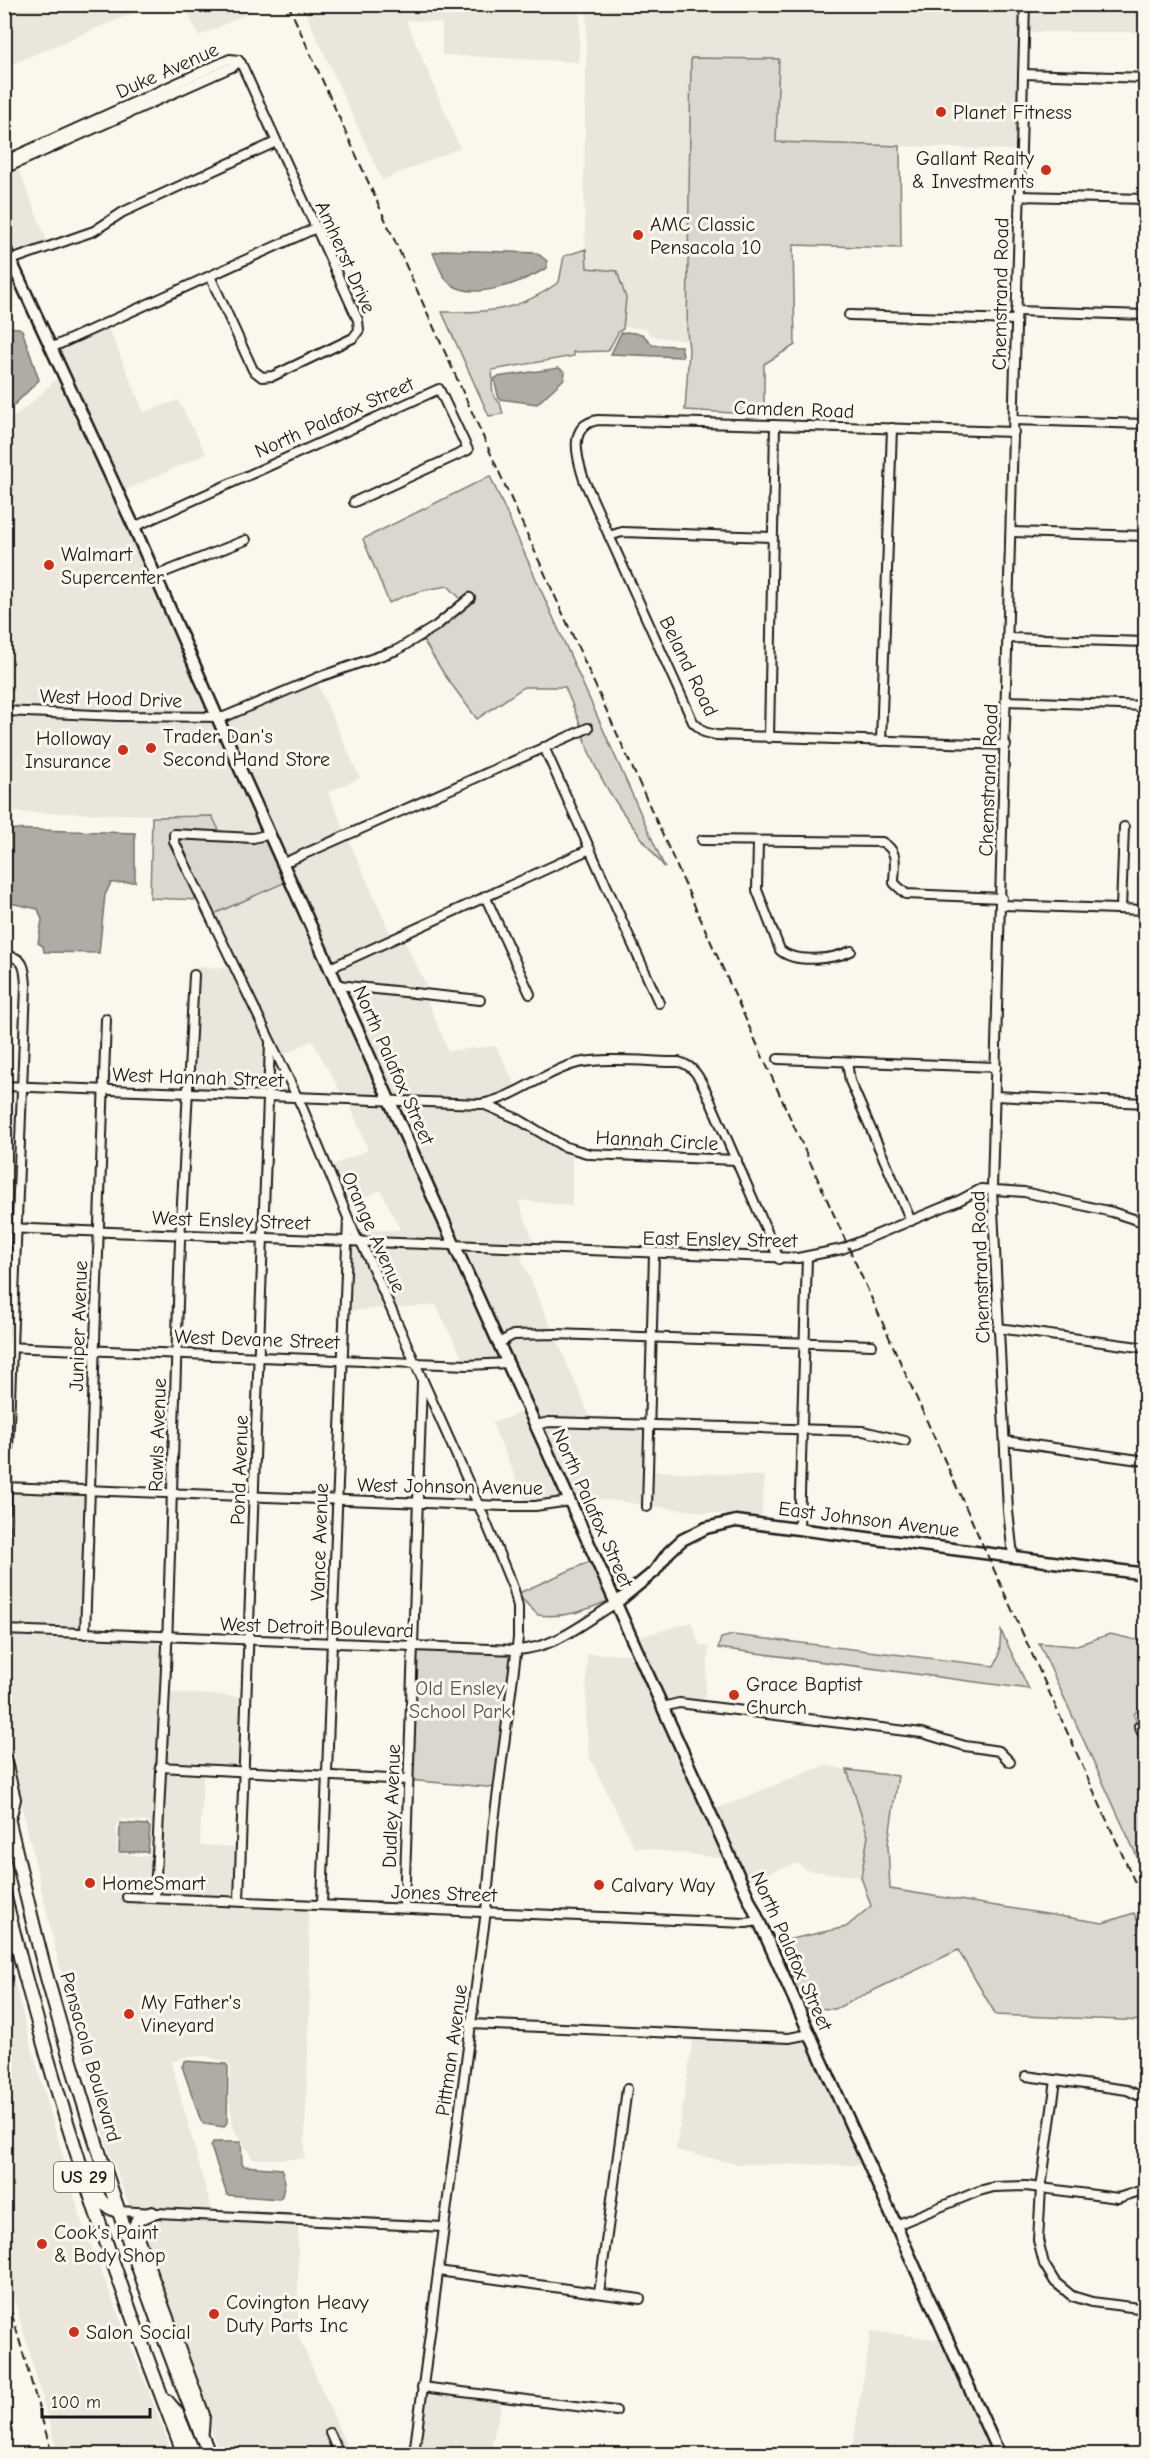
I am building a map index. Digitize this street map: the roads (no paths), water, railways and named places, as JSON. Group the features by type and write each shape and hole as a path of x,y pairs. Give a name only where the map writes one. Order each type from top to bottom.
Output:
{"highway":[{"path":"4,1758 14,1798 9,1819"},
{"name":"Pensacola Boulevard","path":"4,1801 52,1998 117,2211 157,2323 209,2454"},
{"path":"4,1837 9,1857 20,1867"},
{"name":"Pensacola Boulevard","path":"4,1893 60,2101 109,2252 184,2454"},
{"path":"60,2101 72,2115 99,2199 105,2206 117,2211"},
{"path":"152,2213 138,2219 134,2229 203,2415 202,2438"},
{"path":"162,2396 177,2413 194,2454"}],"main road":[{"name":"North Palafox Street","path":"4,246 53,347 217,718 999,2454"},
{"name":"East Johnson Avenue","path":"616,1603 654,1572 682,1540 700,1530 736,1521 1146,1574"}],"street":[{"name":"Chemstrand Road","path":"1013,1556 998,1328 992,1189 1002,901 1025,4"},
{"name":"Duke Avenue","path":"4,161 230,59 238,60 234,66 4,169"},
{"name":"Amherst Drive","path":"210,276 253,370 262,376 273,376 353,338 358,330 358,320 238,60"},
{"path":"1023,74 1146,78"},
{"path":"11,260 52,244 84,235 123,212 276,142"},
{"path":"1019,196 1146,199"},
{"path":"53,347 316,228"},
{"path":"849,315 1146,315"},
{"name":"North Palafox Street","path":"134,527 439,389 468,450 354,502"},
{"name":"Camden Road","path":"578,434 586,424 598,420 1014,432"},
{"path":"1014,420 1146,424"},
{"path":"769,738 775,425"},
{"path":"881,741 892,428"},
{"name":"Beland Road","path":"578,434 576,450 581,472 693,722 704,732 711,735 769,738 1006,746"},
{"path":"609,536 622,532 772,537"},
{"path":"1012,532 1146,536"},
{"path":"155,576 246,540"},
{"path":"217,718 319,677 397,650 436,626 470,598"},
{"path":"1009,638 1146,642"},
{"path":"1007,701 1146,706"},
{"name":"West Hood Drive","path":"4,711 217,718"},
{"path":"284,864 588,728"},
{"path":"544,747 659,1003"},
{"path":"1121,909 1124,827"},
{"name":"Orange Avenue","path":"270,834 253,838 174,834 174,841 297,1098 479,1505 517,1598 516,1650"},
{"path":"702,840 882,842 895,852 894,883 906,894 1146,910"},
{"path":"758,841 757,890 780,950 786,955 802,958 838,957 851,951"},
{"path":"330,968 590,849"},
{"path":"486,896 530,994"},
{"path":"4,956 15,957 23,962 26,986 16,1228 8,1347 4,1553"},
{"name":"Rawls Avenue","path":"155,1897 167,1637 181,1234 194,975"},
{"path":"338,985 480,1000"},
{"name":"Juniper Avenue","path":"84,1634 106,1019"},
{"name":"Pond Avenue","path":"239,1900 270,1042"},
{"path":"778,1059 996,1067"},
{"path":"481,1104 501,1098 563,1068 584,1062 679,1062 690,1066 696,1072 706,1091 779,1259"},
{"path":"847,1062 850,1081 911,1221"},
{"name":"West Hannah Street","path":"4,1086 481,1104"},
{"path":"995,1096 1146,1103"},
{"name":"Hannah Circle","path":"481,1104 518,1119 563,1146 590,1154 737,1160"},
{"name":"East Ensley Street","path":"455,1246 779,1259 807,1257 842,1249 976,1191 992,1189 1024,1192 1112,1212 1146,1223"},
{"name":"Vance Avenue","path":"322,1904 325,1776 348,1216"},
{"name":"West Ensley Street","path":"4,1228 455,1246"},
{"path":"647,1507 654,1254"},
{"path":"799,1528 807,1257"},
{"path":"998,1328 1146,1348"},
{"path":"499,1343 519,1334 872,1345"},
{"name":"West Devane Street","path":"8,1347 415,1363 478,1365 508,1363"},
{"name":"Dudley Avenue","path":"404,1908 422,1380"},
{"path":"536,1425 549,1422 863,1431 905,1441"},
{"path":"1005,1441 1146,1461"},
{"name":"West Johnson Avenue","path":"6,1487 479,1505 535,1506 570,1501"},
{"name":"West Detroit Boulevard","path":"4,1630 516,1650 535,1649 551,1644 616,1603"},
{"name":"Pittman Avenue","path":"414,2454 486,1911 493,1829 516,1650"},
{"path":"663,1707 679,1703 922,1733 965,1746 999,1750 1010,1762"},
{"path":"1139,1726 1146,1740"},
{"path":"160,1767 408,1780"},
{"name":"Jones Street","path":"128,1897 746,1923 759,1921"},
{"path":"470,2024 789,2038 810,2034"},
{"path":"1026,2076 1127,2090 1146,2099"},
{"path":"1056,2080 1041,2188 1038,2240 1048,2273 1064,2290 1082,2300 1146,2309"},
{"path":"599,2293 627,2089"},
{"path":"896,2225 979,2191 1011,2186 1118,2198 1146,2189"},
{"path":"117,2211 443,2227"},
{"path":"438,2271 640,2299"},
{"path":"422,2387 616,2411"},
{"path":"330,2433 339,2454"}],"railway":[{"path":"288,4 1146,1907"},
{"path":"4,2287 52,2454"}],"place":[{"name":"Planet Fitness","path":"941,112"},
{"name":"Gallant Realty & Investments","path":"1046,170"},
{"name":"AMC Classic Pensacola 10","path":"638,235"},
{"name":"Walmart Supercenter","path":"49,565"},
{"name":"Trader Dan's Second Hand Store","path":"151,748"},
{"name":"Holloway Insurance","path":"123,750"},
{"name":"Grace Baptist Church","path":"734,1695"},
{"name":"HomeSmart","path":"90,1883"},
{"name":"Calvary Way","path":"599,1885"},
{"name":"My Father's Vineyard","path":"129,2014"},
{"name":"Cook's Paint & Body Shop","path":"42,2244"},
{"name":"Covington Heavy Duty Parts Inc","path":"214,2314"},
{"name":"Salon Social","path":"74,2332"}],"park label":[{"name":"Old Ensley School Park","path":"460,1700"}]}
